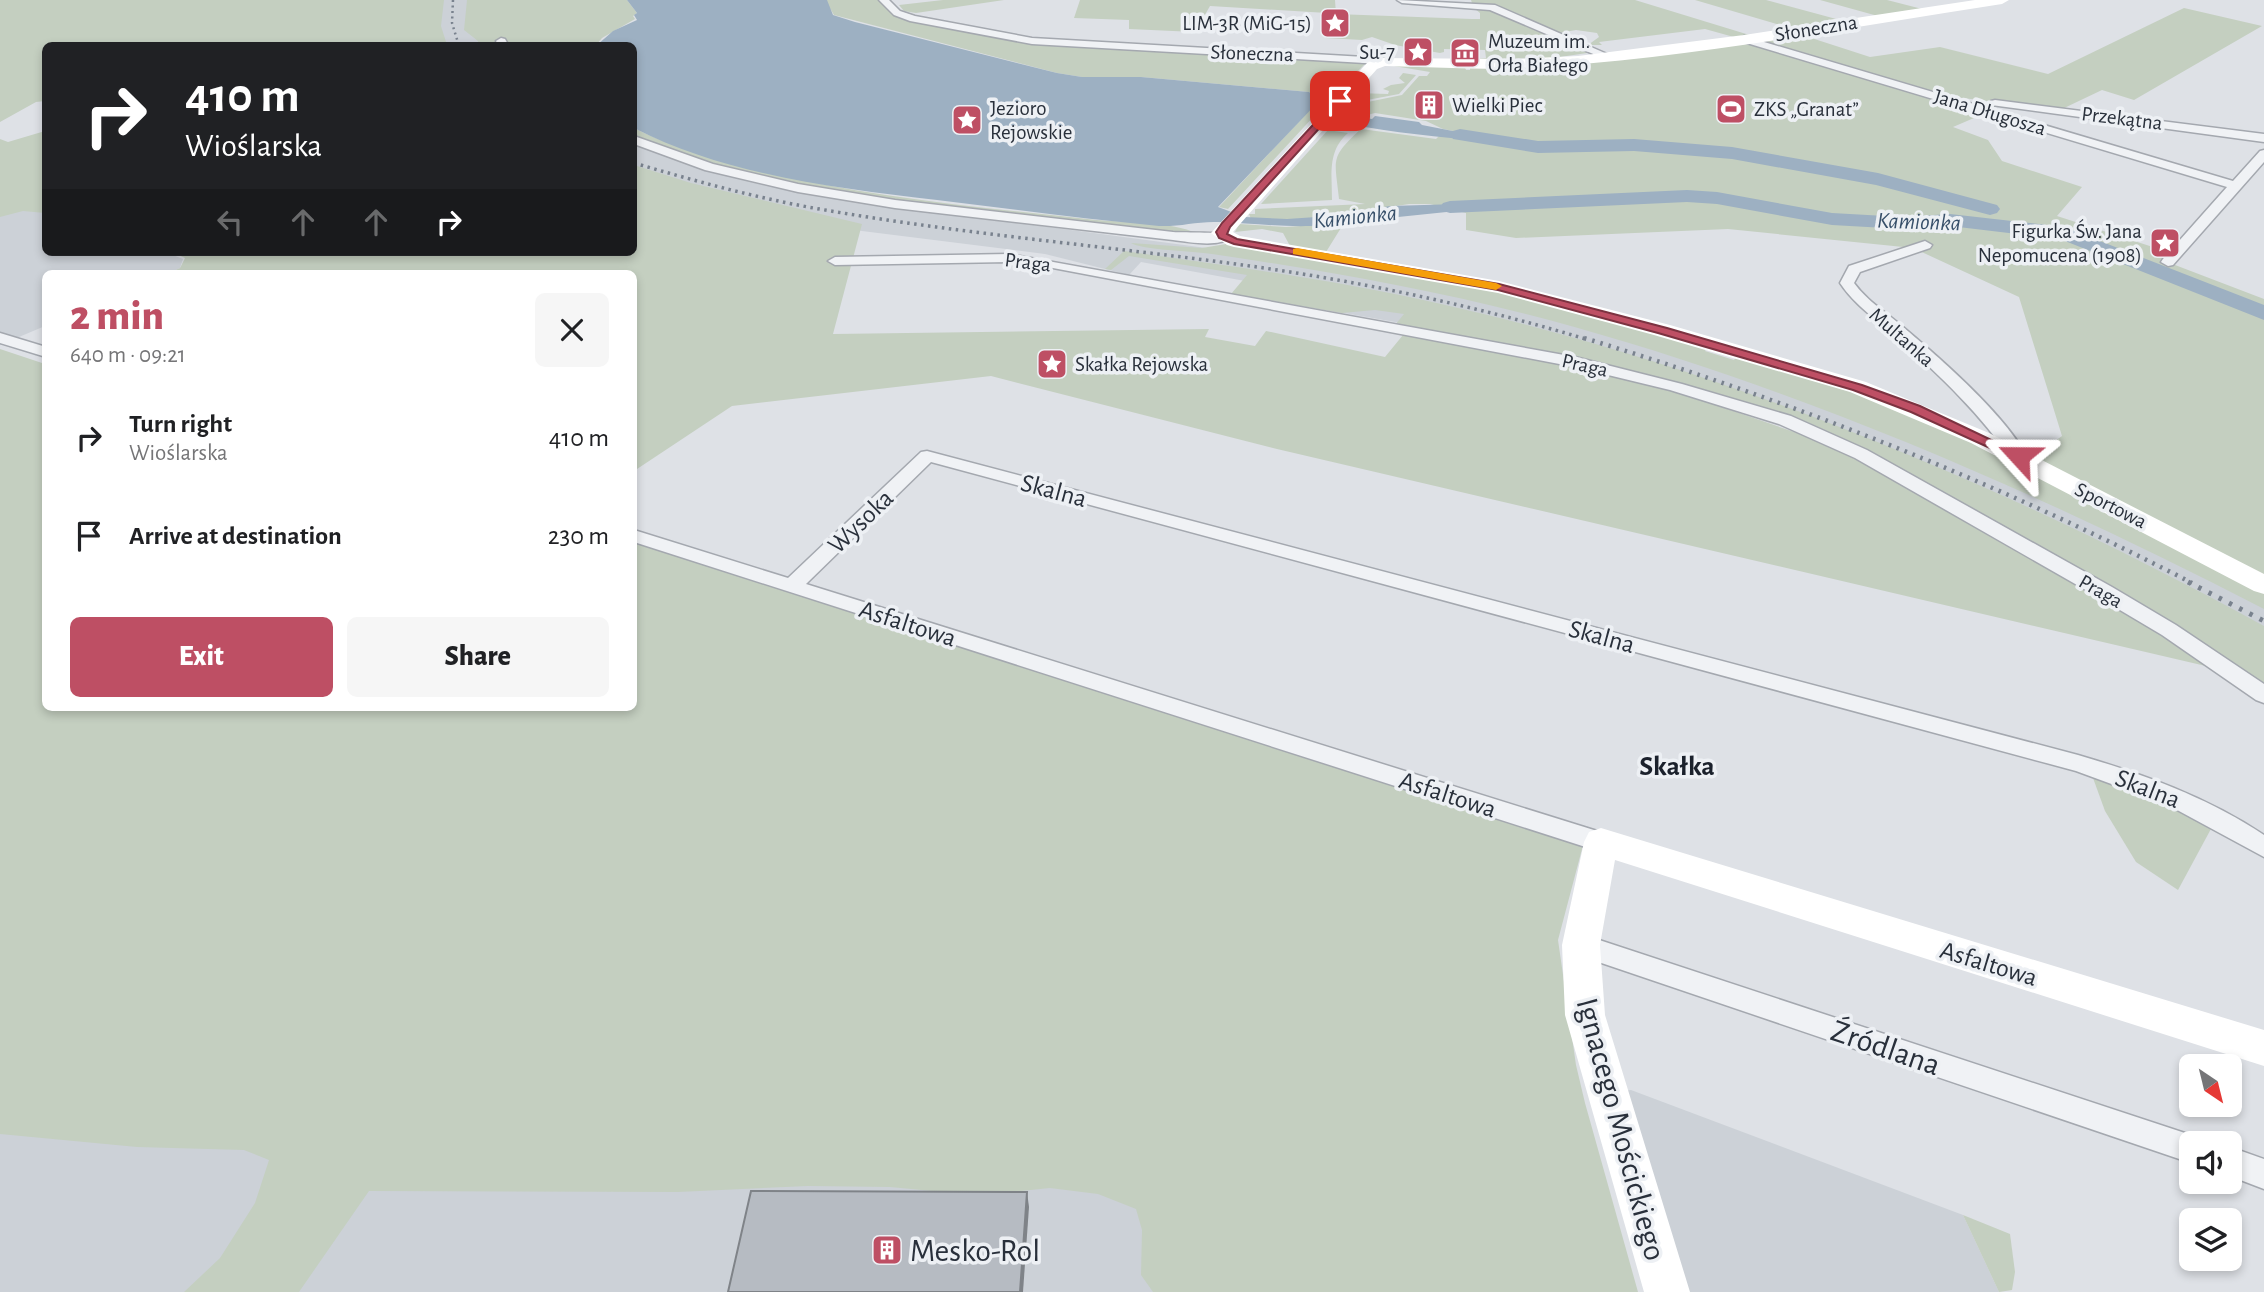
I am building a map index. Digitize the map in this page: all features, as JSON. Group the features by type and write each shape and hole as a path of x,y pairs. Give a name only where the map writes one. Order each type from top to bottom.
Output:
{"street":[{"name":"Słoneczna","path":"884,0 897,13 913,19 1032,41 1381,61 1514,64 1609,57 2002,0"},
{"path":"1402,0 1492,6 1609,57"},
{"name":"Jana Długosza","path":"1744,39 2236,186"},
{"path":"637,141 709,167 832,194 1205,239 1225,234 1240,210 1372,66 1381,61"},
{"name":"Przekątna","path":"1937,96 2264,138"},
{"path":"2168,262 2264,154"},
{"name":"Sportowa","path":"1225,234 1499,287 1662,330 1858,387 1916,409 2018,457 2264,585"},
{"name":"Multanka","path":"1925,245 1854,268 1847,283 1866,305 1898,330 1946,376 2011,443 2018,457"},
{"name":"Praga","path":"835,261 1009,258 1037,261 1522,351 1676,387 1730,403 1785,420 1861,454 2169,630 2264,695"},
{"path":"0,338 42,351"},
{"name":"Wysoka","path":"792,586 928,456"},
{"name":"Skalna","path":"928,456 2078,763 2160,791 2218,818 2264,847"},
{"name":"Asfaltowa","path":"637,537 1601,842 2264,1048"},
{"name":"Ignacego Mościckiego","path":"1601,842 1581,945 1585,1015 1667,1292"},
{"name":"Źródlana","path":"1581,945 2179,1145"},
{"path":"2242,1166 2264,1174"}],"shaded area":[{"path":"399,0 475,0 481,32 488,42 397,42"},
{"path":"637,146 711,172 829,198 1267,256 1474,292 1817,387 2264,600 2264,685 1802,420 1492,339 1236,294 1245,281 1141,262 1129,275 1045,254 862,231 637,193"},
{"path":"0,180 42,197 42,256 175,256 183,259 180,268 176,270 42,270 42,327 0,345"},
{"path":"0,1082 1253,1103 1262,1292 0,1292"},
{"path":"1631,1090 1963,1215 1999,1292 1668,1292 1609,1093"}],"green space":[{"path":"0,0 444,0 441,26 446,42 42,42 42,101 0,122"},
{"path":"467,0 627,0 637,13 633,16 635,19 599,42 478,42 464,30"},
{"path":"825,0 880,0 891,13 918,22 1030,43 1365,61 1365,64 1351,78 1317,76 1311,89 1314,87 1330,100 1320,112 1310,113 1316,114 1228,209 1219,207 1320,99 1309,92 1141,77 1082,77 1057,73 834,15"},
{"path":"943,0 1004,0 916,13 904,11 899,5"},
{"path":"1080,0 1335,0 1336,14 1472,19 1480,19 1480,13 1474,8 1481,5 1594,52 1553,58 1475,59 1486,58 1485,50 1444,49 1444,52 1440,53 1395,45 1372,37 1362,40 1326,38 1327,13 1210,6 1195,32 1129,29 1129,20 1074,18"},
{"path":"1471,0 1635,0 1756,37 1741,39 1705,29 1588,45 1599,37 1597,33 1576,30 1559,33 1507,10 1472,3"},
{"path":"1695,0 1766,0 1851,23 1800,31"},
{"path":"1820,0 1887,0 1930,11 1885,18"},
{"path":"2184,8 2262,26 2134,100 2102,90 2060,110 1938,95 1759,41 1799,34 1870,57 1940,47 2048,74"},
{"path":"1747,42 1988,112 1953,127 1988,140 2002,161 2082,187 2057,216 2159,249 2166,254 2162,260 2264,299 2264,579 2031,458 2062,436 2019,297 1913,248 1728,229 1516,238 1466,230 1466,213 1430,204 1409,204 1314,219 1257,220 1251,219 1249,214 1255,214 1255,209 1365,204 1339,199 1336,167 1339,153 1361,129 1436,139 1439,136 1503,143 1504,141 1443,129 1426,121 1375,113 1359,117 1348,131 1328,128 1348,106 1402,95 1419,76 1427,76 1430,72 1388,65 1464,65 1466,70 1470,70 1470,66"},
{"path":"1403,73 1416,75 1399,94 1346,104 1357,93 1388,94 1389,91 1383,89 1405,83 1399,78"},
{"path":"637,129 700,153 815,183 955,204 1167,225 1192,231 1200,236 846,194 759,177 675,153 637,138"},
{"path":"1328,130 1348,133 1341,140 1334,156 1332,200 1261,204"},
{"path":"42,132 42,213 23,211 0,217 0,139 8,142"},
{"path":"637,166 691,183 862,224 833,334 1209,329 1205,337 1255,346 1266,331 1385,357 1403,335 1525,356 1669,389 1806,436 1857,460 2144,620 2210,667 1277,449 991,376 732,406 637,469 637,270 176,270 180,268 185,258 181,256 637,256"},
{"path":"1344,223 1326,252 1290,246 1283,233 1262,229 1235,232 1239,224 1286,227"},
{"path":"1131,243 1202,248 1226,244 1467,283 1708,346 1705,351 1734,360 1738,355 1914,412 2264,589 2264,609 2097,527 1928,451 1755,385 1667,355 1578,328 1442,294 1304,268"},
{"path":"1124,251 1362,288 1441,304 1549,331 1760,397 1864,436 2067,525 2264,626 2264,693 2067,566 1761,410 1395,325 1404,314 1375,310 1342,313 1231,294 1247,275 1129,256 1111,270 1105,269"},
{"path":"0,349 42,363 42,711 637,711 637,534 1586,834 1558,940 1576,1065 1638,1292 1153,1292 1141,1275 1142,1230 1136,1209 1098,1194 1050,1188 1000,1193 953,1193 890,1187 808,1186 678,1192 369,1191 299,1292 184,1292 220,1258 255,1203 269,1160 244,1150 137,1147 0,1134"},
{"path":"2093,778 2156,801 2212,827 2178,890 2136,862 2105,811"},
{"path":"1963,1215 2010,1234 2015,1272 2012,1290 1999,1292"}],"water":[{"name":"Jezioro Rejowskie","path":"627,0 827,0 833,15 855,22 1057,73 1082,77 1141,77 1309,92 1320,100 1218,207 1245,217 1287,219 1331,216 1390,206 1492,203 1495,207 1311,226 1211,222 1159,226 860,190 782,177 706,157 637,129 637,42 601,42 613,31 637,20 634,15 637,13"},
{"path":"1375,116 1419,122 1422,125 1504,141 1503,144 1399,132 1365,127 1367,124 1356,121 1359,117 1372,119"}],"building":[{"name":"Mesko-Rol","path":"751,1191 1027,1192 1020,1292 728,1292"}],"waterway":[{"name":"Kamionka","path":"1460,135 1538,147 1634,145 1732,153 1878,179 1990,209"},
{"name":"Kamionka","path":"1450,207 1687,196 1717,198 1832,219 1903,223 1950,220 2064,233 2264,313"}],"railway":[{"path":"453,0 452,23 458,42"},
{"path":"637,164 764,198 862,216 1243,265 1330,279 1461,306 1589,340"},
{"path":"1584,338 1740,389 1894,447 2044,511 2192,583"},
{"path":"2188,582 2264,621"}],"slow traffic":[{"path":"1297,252 1496,286"}],"place":[{"name":"LIM-3R (MiG-15)","path":"1335,23"},
{"name":"Su-7","path":"1418,52"},
{"name":"Muzeum im. Orła Białego","path":"1465,53"},
{"name":"Wielki Piec","path":"1429,105"},
{"name":"ZKS „Granat”","path":"1731,109"},
{"name":"Jezioro Rejowskie","path":"967,120"},
{"name":"Figurka Św. Jana Nepomucena (1908)","path":"2165,243"},
{"name":"Skałka Rejowska","path":"1052,364"},
{"name":"Mesko-Rol","path":"887,1250"}],"district":[{"name":"Skałka","path":"1677,765"}],"route":[{"path":"1340,101 1226,225 1221,232 1223,236 1234,241 1429,273 1572,305 1858,387 1916,409 2019,456"}]}
